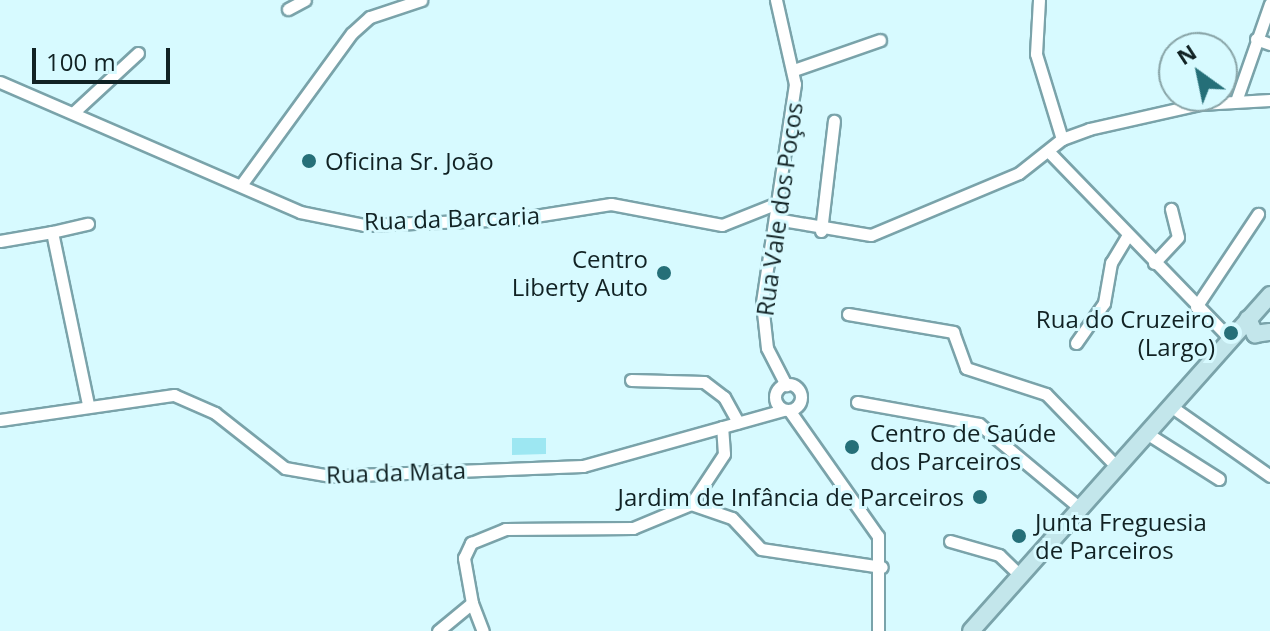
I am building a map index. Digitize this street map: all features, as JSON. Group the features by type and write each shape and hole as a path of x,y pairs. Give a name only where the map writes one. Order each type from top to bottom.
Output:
{"main road":[{"path":"971,631 1231,340 1262,316"}],"street":[{"path":"288,9 305,0"},
{"path":"241,185 352,33 370,17 421,0"},
{"name":"Rua Vale dos Poços","path":"776,0 794,70 780,202 762,303 779,391"},
{"path":"1039,0 1036,54 1062,139"},
{"path":"1238,95 1270,4"},
{"path":"1256,39 1270,44"},
{"path":"794,70 880,40"},
{"path":"74,112 138,53"},
{"name":"Rua da Barcaria","path":"0,82 300,212 387,226 611,204 722,225 780,202"},
{"path":"1238,101 1270,100"},
{"path":"776,219 821,231 871,235 1051,154 1062,139 1186,112"},
{"path":"821,231 834,121"},
{"path":"1051,154 1231,340"},
{"path":"1154,263 1178,237 1171,209"},
{"path":"1196,307 1258,214"},
{"path":"0,241 88,224"},
{"path":"52,232 88,405"},
{"path":"1076,343 1104,303 1111,263 1128,235"},
{"path":"848,314 953,332 966,368 1046,394 1118,468"},
{"path":"631,380 704,382 724,397 738,422"},
{"path":"763,414 779,391 798,389 791,408"},
{"path":"779,391 802,420 878,536 882,567 878,631"},
{"name":"Rua da Mata","path":"0,420 174,395 215,413 274,462 307,475 583,466 791,408"},
{"path":"857,402 979,424 1081,509"},
{"path":"1172,407 1270,476"},
{"path":"483,631 472,603 464,558 486,533 633,528 691,504 724,454 722,427"},
{"path":"1148,434 1219,479"},
{"path":"691,504 732,518 761,549 882,567"},
{"path":"950,541 999,555 1021,576"},
{"path":"438,631 472,603"}],"shaded area":[{"path":"512,438 546,438 546,454 512,455"}],"place":[{"name":"Oficina Sr. João","path":"309,161"},
{"name":"Centro Liberty Auto","path":"664,273"},
{"name":"Rua do Cruzeiro (Largo)","path":"1231,333"},
{"name":"Centro de Saúde dos Parceiros","path":"852,447"},
{"name":"Jardim de Infância de Parceiros","path":"980,497"},
{"name":"Junta Freguesia de Parceiros","path":"1019,536"}]}
